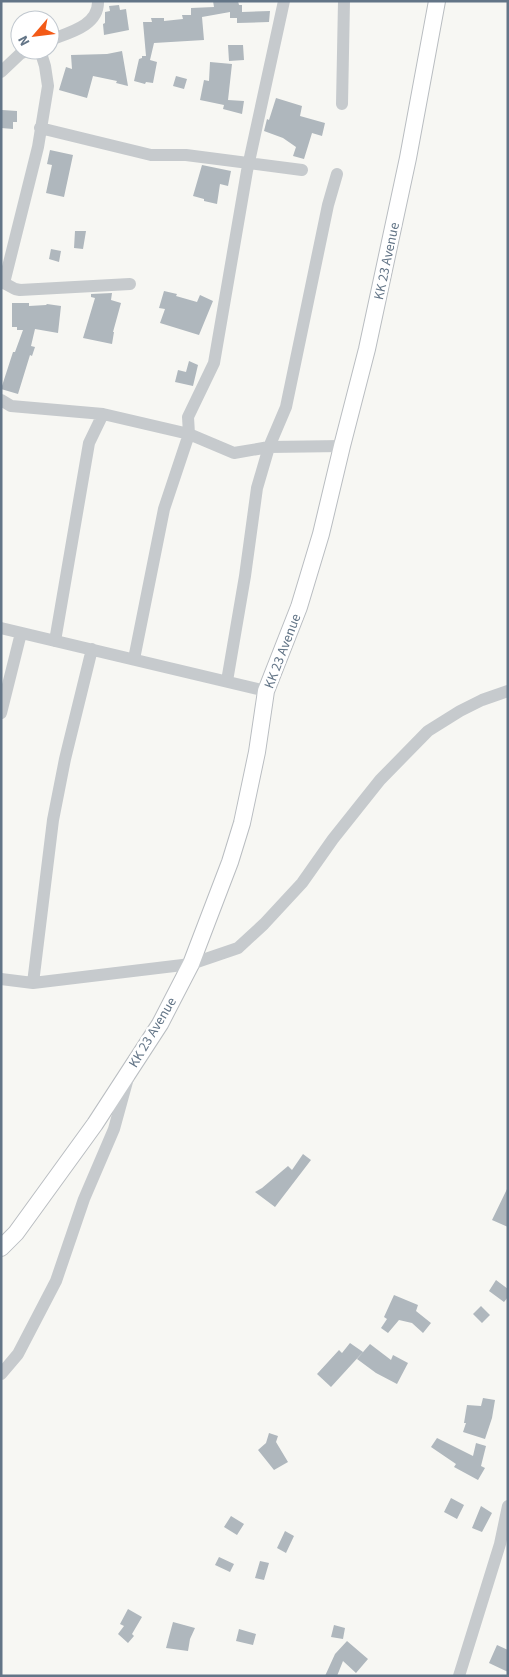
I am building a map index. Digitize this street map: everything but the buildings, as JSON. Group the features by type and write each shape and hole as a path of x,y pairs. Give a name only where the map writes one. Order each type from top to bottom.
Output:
{"main road":[{"name":"KK 23 Avenue","path":"1,1248 16,1233 95,1124 160,1024 191,964 230,862 242,823 257,752 266,691 299,607 321,534 367,350 408,158 437,1"}],"street":[{"path":"60,36 78,29 93,19 98,1"},
{"path":"134,659 164,509 189,434 188,417 214,363 249,163 284,1"},
{"path":"342,104 344,1"},
{"path":"1,72 14,60"},
{"path":"43,60 48,86 38,147 3,287 20,290 130,284"},
{"path":"40,128 151,155 186,155 302,170"},
{"path":"227,681 245,576 257,488 269,448 286,408 328,205 337,174"},
{"path":"1,400 11,406 103,414 189,434 234,452 269,448 342,446"},
{"path":"55,641 89,443 103,414"},
{"path":"1,628 266,691"},
{"path":"1,713 22,633"},
{"path":"33,982 53,820 65,759 92,649"},
{"path":"1,979 33,982 191,964 238,948 264,924 302,883 333,839 380,780 428,731 460,711 482,700 508,691"},
{"path":"1,1374 18,1354 56,1281 84,1199 114,1129 130,1069"},
{"path":"459,1676 500,1544 508,1506"}]}
